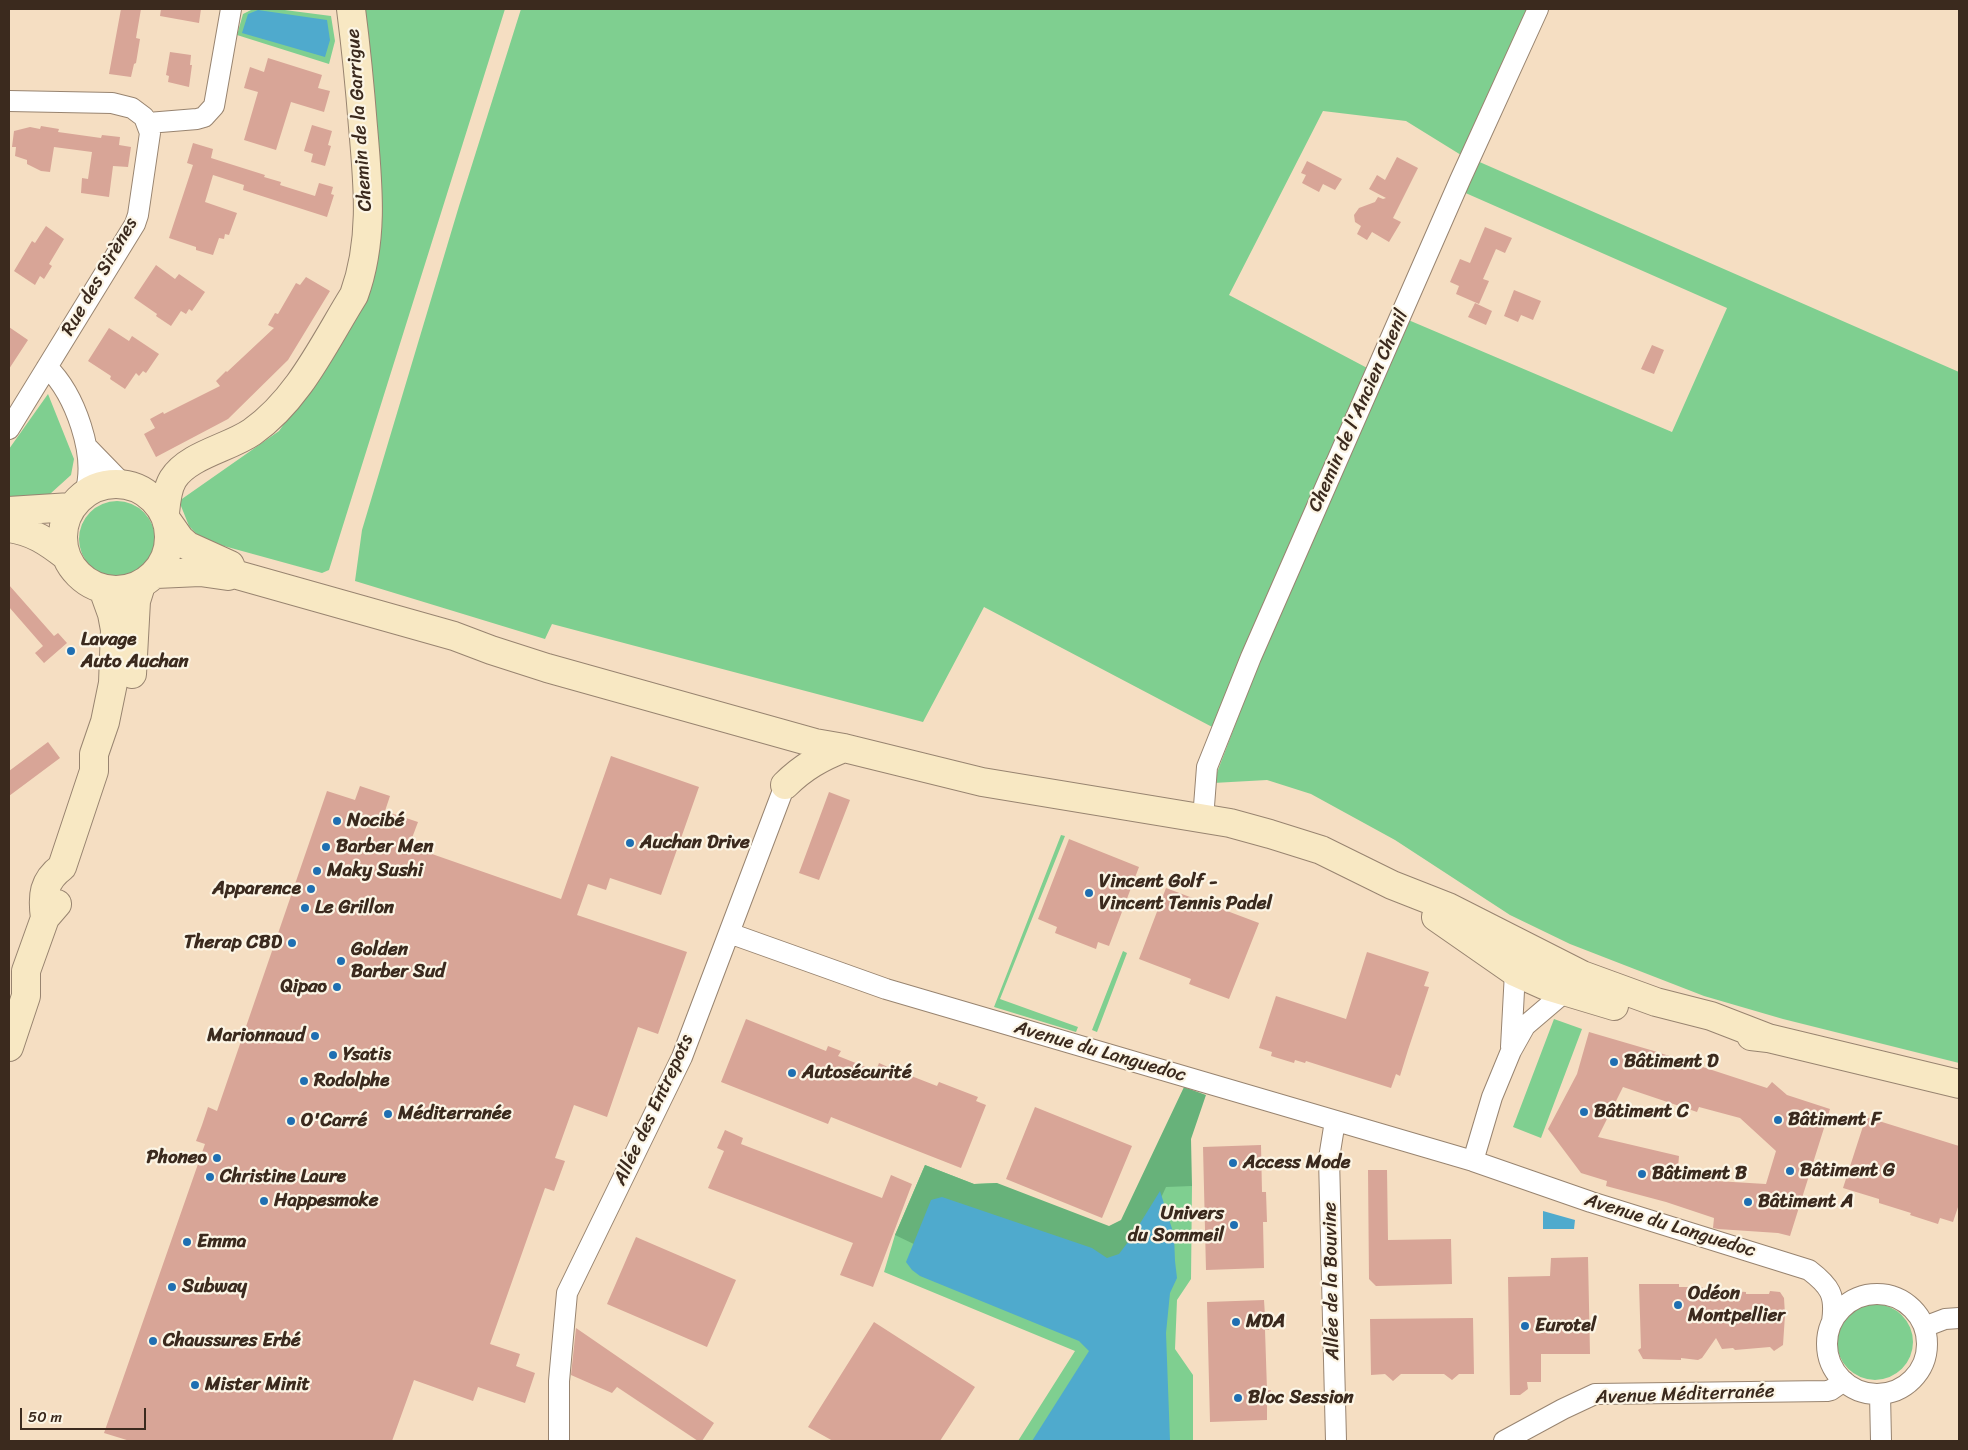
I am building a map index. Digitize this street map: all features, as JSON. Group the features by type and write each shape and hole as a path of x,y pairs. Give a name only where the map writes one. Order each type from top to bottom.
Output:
{"street":[{"path":"9,101 112,103 132,108 144,117 148,123 204,117 214,106 231,9"},
{"name":"Chemin de la Garrigue","path":"130,485 173,479 196,460 249,434 285,404 297,389 354,295 363,263 369,203 351,9"},
{"name":"Chemin de l'Ancien Chenil","path":"1203,819 1207,767 1251,657 1456,189 1538,9"},
{"name":"Rue des Sirènes","path":"9,429 135,224 138,216 150,133 148,123"},
{"path":"47,367 59,379 68,396 87,447 88,483 64,523 63,540 66,556 74,571 87,582 103,589 115,591 128,589 148,579 200,572 228,576 234,574 454,636 547,668 829,745 982,782 1230,823 1322,850 1392,885 1448,907 1526,948 1589,978 1656,1002 1711,1016 1768,1038"},
{"path":"87,447 130,485 148,493 158,502 180,539 188,546 230,565 234,574"},
{"path":"94,771 109,756 128,698 131,682 136,601 148,579 164,562 168,550 170,536 166,518 167,498 173,479"},
{"path":"9,511 78,500 104,485 130,485"},
{"path":"9,528 29,532 43,539 66,556"},
{"path":"9,1047 26,996 26,971 45,918 42,900 51,875 62,867 94,771 94,754 106,722 114,684 115,630 103,589"},
{"path":"454,636 475,631 794,722 826,732 829,745"},
{"path":"772,730 782,748 786,777"},
{"path":"786,777 798,755 829,745"},
{"name":"Allée des Entrepots","path":"559,1441 560,1371 567,1293 682,1057 786,777"},
{"path":"1392,885 1515,972 1544,985 1569,978 1628,1000 1656,1002"},
{"name":"Avenue du Languedoc","path":"729,934 886,989 1473,1161 1591,1202 1809,1270 1825,1282 1833,1298 1832,1322"},
{"path":"1526,948 1556,983 1660,1021 1717,1032 1768,1038 1959,1084"},
{"path":"9,997 14,985 26,971"},
{"path":"1511,1051 1515,972"},
{"path":"1473,1161 1492,1097 1511,1051 1525,1026 1556,983"},
{"name":"Allée de la Bouvine","path":"1334,1121 1329,1158 1336,1441"},
{"path":"1881,1294 1895,1297 1908,1304 1917,1314 1924,1327 1927,1340 1926,1354 1921,1367 1905,1385 1880,1394 1855,1388 1844,1381 1834,1368 1828,1354 1828,1337 1832,1322 1841,1309 1854,1299 1868,1295 1881,1294"},
{"path":"1924,1327 1945,1318 1959,1318"},
{"name":"Avenue Méditerranée","path":"1504,1441 1563,1408 1595,1394 1827,1391 1844,1381"},
{"path":"1880,1394 1881,1441"}],"green space":[{"path":"253,9 277,9 331,16 335,41 329,64 237,35 243,14"},
{"path":"363,9 505,9 329,570 322,573 202,540 189,526 179,501 279,431 311,386 361,300"},
{"path":"521,9 1537,9 1475,160 1959,372 1959,1063 1783,1019 1704,996 1570,944 1510,915 1395,840 1311,794 1267,780 1213,783 1257,668 1406,319 1672,432 1727,308 1461,191 1461,155 1406,121 1323,111 1229,295 1371,370 1216,729 984,607 923,722 552,624 545,639 355,581 362,530 459,206"},
{"path":"48,394 74,459 71,475 50,494 9,501 9,449"},
{"path":"110,501 124,501 138,507 149,518 155,532 152,554 144,566 124,577 110,577 96,571 85,560 79,546 79,532 85,518 96,507"},
{"path":"1061,835 1065,836 1000,999 1078,1027 1076,1032 994,1007"},
{"path":"1123,951 1127,953 1097,1032 1092,1030"},
{"path":"1554,1019 1582,1029 1541,1138 1513,1127"},
{"path":"1184,1087 1206,1095 1191,1139 1192,1186 1166,1187 1143,1237 1125,1262 920,1247 895,1235 925,1165 974,1184 997,1183 1109,1226 1121,1220"},
{"path":"925,1165 974,1184 997,1183 1084,1339 1163,1439 1135,1249 1167,1183 1192,1186 1191,1279 1177,1300 1175,1349 1193,1375 1193,1441 1018,1441 1075,1351 884,1272 895,1235"},
{"path":"1875,1304 1890,1307 1902,1315 1910,1327 1913,1342 1910,1357 1902,1369 1890,1377 1875,1380 1860,1377 1848,1369 1840,1357 1837,1342 1840,1327 1848,1315 1860,1307"}],"water":[{"path":"258,10 327,20 330,40 325,57 242,33 248,14"},
{"path":"1160,1191 1174,1235 1177,1278 1170,1293 1166,1333 1170,1441 1032,1441 1089,1351 1079,1341 920,1276 912,1270 906,1262 931,1200 942,1197 1092,1248 1107,1258 1119,1254"},
{"path":"1543,1211 1575,1220 1574,1229 1543,1229"}],"building":[{"path":"121,9 141,9 136,38 140,39 136,63 134,64 131,77 109,74"},
{"path":"161,9 201,9 199,23 160,16"},
{"path":"170,52 191,55 190,65 192,65 189,87 168,82 169,76 166,75"},
{"path":"268,58 322,75 318,88 330,91 324,112 291,102 276,150 244,140 258,92 244,88 250,67 264,72"},
{"path":"312,125 332,131 328,145 331,146 325,166 311,162 313,154 304,151"},
{"path":"41,126 59,129 58,132 101,138 102,135 120,137 119,145 131,147 128,167 113,166 109,197 81,193 82,178 88,179 92,152 54,147 50,172 41,171 27,164 27,160 15,156 16,147 12,147 14,131 30,127 40,129"},
{"path":"193,143 213,149 211,158 265,175 264,177 281,182 280,185 315,196 319,183 333,187 331,194 334,195 327,217 243,190 244,185 213,175 205,202 237,213 229,235 225,234 224,239 219,238 213,255 169,238 193,165 187,163"},
{"path":"1397,157 1418,168 1393,218 1401,222 1389,242 1372,232 1367,240 1357,234 1361,226 1355,222 1354,215 1359,208 1375,202 1378,197 1386,198 1369,189 1377,175 1385,180"},
{"path":"1307,161 1342,179 1335,190 1323,184 1319,192 1302,183 1306,175 1301,173"},
{"path":"46,226 64,239 49,264 52,266 44,279 40,276 35,285 14,271 32,241 35,243"},
{"path":"1485,227 1512,238 1505,253 1496,249 1483,279 1489,281 1479,304 1456,294 1459,286 1450,282 1460,259 1470,263"},
{"path":"156,265 175,279 179,274 205,292 192,311 189,309 186,314 181,311 171,326 134,298"},
{"path":"306,277 330,291 288,360 228,419 156,457 144,434 155,428 150,419 220,386 216,381 274,328 268,325 275,313 278,314 296,283 300,285"},
{"path":"1514,290 1541,301 1533,320 1521,315 1518,322 1504,316"},
{"path":"1475,303 1492,311 1486,325 1468,317"},
{"path":"9,327 28,340 9,369"},
{"path":"109,328 129,341 132,336 159,354 146,373 143,371 139,376 136,373 125,389 110,379 111,376 88,361"},
{"path":"1652,345 1664,350 1654,374 1641,369"},
{"path":"9,585 54,636 58,633 67,643 44,663 35,653 43,646 9,607"},
{"path":"48,742 60,758 9,796 9,771"},
{"name":"Méditerranée","path":"611,756 699,787 661,895 610,878 606,890 588,884 577,915 687,952 658,1034 638,1027 607,1117 574,1105 555,1158 565,1161 554,1191 545,1188 490,1344 520,1354 516,1366 535,1373 525,1403 478,1387 473,1401 414,1380 392,1441 130,1441 104,1433 205,1144 196,1141 208,1107 217,1111 327,791 355,800 360,786 390,796 385,811 418,822 409,846 561,899"},
{"path":"829,792 850,800 819,880 799,873"},
{"name":"Vincent Golf - Vincent Tennis Padel","path":"1069,839 1139,867 1109,946 1098,942 1096,949 1055,933 1057,927 1038,919"},
{"path":"1166,888 1259,923 1229,999 1189,984 1191,979 1139,959"},
{"path":"1367,952 1429,972 1424,986 1429,987 1400,1076 1396,1074 1391,1088 1306,1061 1305,1063 1295,1060 1294,1063 1271,1056 1272,1052 1259,1048 1276,996 1346,1019"},
{"path":"746,1019 826,1051 828,1046 841,1051 838,1056 876,1071 879,1063 888,1067 890,1063 903,1068 901,1072 937,1086 939,1082 978,1097 976,1101 986,1105 961,1168 831,1117 828,1124 721,1082"},
{"path":"1589,1032 1767,1088 1772,1082 1787,1095 1830,1109 1790,1236 1778,1233 1713,1228 1714,1218 1666,1202 1606,1186 1607,1181 1581,1173 1548,1129 1577,1074","holes":["1623,1087 1697,1112 1699,1107 1740,1118 1776,1151 1766,1184 1716,1181 1678,1168 1679,1156 1598,1137"]},
{"path":"1035,1107 1132,1146 1102,1218 1006,1179"},
{"path":"1866,1117 1959,1146 1959,1204 1953,1222 1940,1218 1938,1224 1879,1203 1879,1199 1843,1188"},
{"path":"725,1130 743,1138 741,1144 882,1198 891,1175 912,1184 873,1287 840,1275 853,1243 708,1188 724,1151 717,1148"},
{"path":"1261,1145 1262,1192 1266,1192 1267,1222 1263,1222 1264,1268 1206,1270 1203,1147"},
{"path":"1368,1170 1387,1170 1388,1240 1451,1239 1452,1284 1376,1286 1369,1279"},
{"path":"636,1237 736,1280 707,1347 607,1304"},
{"name":"Eurotel","path":"1588,1257 1590,1354 1541,1354 1541,1382 1527,1382 1528,1389 1520,1395 1510,1395 1508,1277 1550,1276 1551,1258"},
{"path":"1639,1284 1679,1284 1679,1287 1694,1287 1696,1285 1706,1289 1708,1295 1732,1294 1734,1291 1746,1292 1746,1294 1769,1294 1770,1291 1780,1292 1784,1298 1785,1315 1783,1345 1774,1351 1770,1347 1735,1350 1733,1348 1722,1349 1716,1338 1702,1358 1698,1360 1681,1358 1681,1360 1643,1359 1638,1350 1641,1348"},
{"path":"1264,1300 1265,1316 1269,1316 1269,1330 1265,1330 1267,1390 1271,1390 1271,1404 1267,1404 1267,1420 1210,1422 1207,1302"},
{"path":"1473,1318 1474,1374 1459,1374 1452,1380 1444,1374 1401,1374 1393,1381 1385,1374 1371,1375 1370,1319"},
{"path":"874,1322 975,1387 940,1441 833,1441 808,1427"},
{"path":"576,1328 714,1423 702,1441 698,1441 617,1387 612,1393 571,1375"}],"place":[{"name":"Lavage Auto Auchan","path":"71,651"},
{"name":"Nocibé","path":"337,821"},
{"name":"Auchan Drive","path":"630,843"},
{"name":"Barber Men","path":"326,847"},
{"name":"Maky Sushi","path":"317,871"},
{"name":"Apparence","path":"311,889"},
{"name":"Vincent Golf - Vincent Tennis Padel","path":"1089,893"},
{"name":"Le Grillon","path":"305,908"},
{"name":"Therap CBD","path":"292,943"},
{"name":"Golden Barber Sud","path":"341,961"},
{"name":"Qipao","path":"337,987"},
{"name":"Marionnaud","path":"315,1036"},
{"name":"Ysatis","path":"333,1055"},
{"name":"Bâtiment D","path":"1614,1062"},
{"name":"Autosécurité","path":"792,1073"},
{"name":"Rodolphe","path":"304,1081"},
{"name":"Bâtiment C","path":"1584,1112"},
{"name":"Méditerranée","path":"388,1114"},
{"name":"Bâtiment F","path":"1778,1120"},
{"name":"O'Carré","path":"291,1121"},
{"name":"Phoneo","path":"217,1158"},
{"name":"Access Mode","path":"1233,1163"},
{"name":"Bâtiment G","path":"1790,1171"},
{"name":"Bâtiment B","path":"1642,1174"},
{"name":"Christine Laure","path":"210,1177"},
{"name":"Happesmoke","path":"264,1201"},
{"name":"Bâtiment A","path":"1748,1202"},
{"name":"Univers du Sommeil","path":"1234,1225"},
{"name":"Emma","path":"187,1242"},
{"name":"Subway","path":"172,1287"},
{"name":"Odéon Montpellier","path":"1678,1305"},
{"name":"MDA","path":"1236,1322"},
{"name":"Eurotel","path":"1525,1326"},
{"name":"Chaussures Erbé","path":"153,1341"},
{"name":"Mister Minit","path":"195,1385"},
{"name":"Bloc Session","path":"1238,1398"}]}
